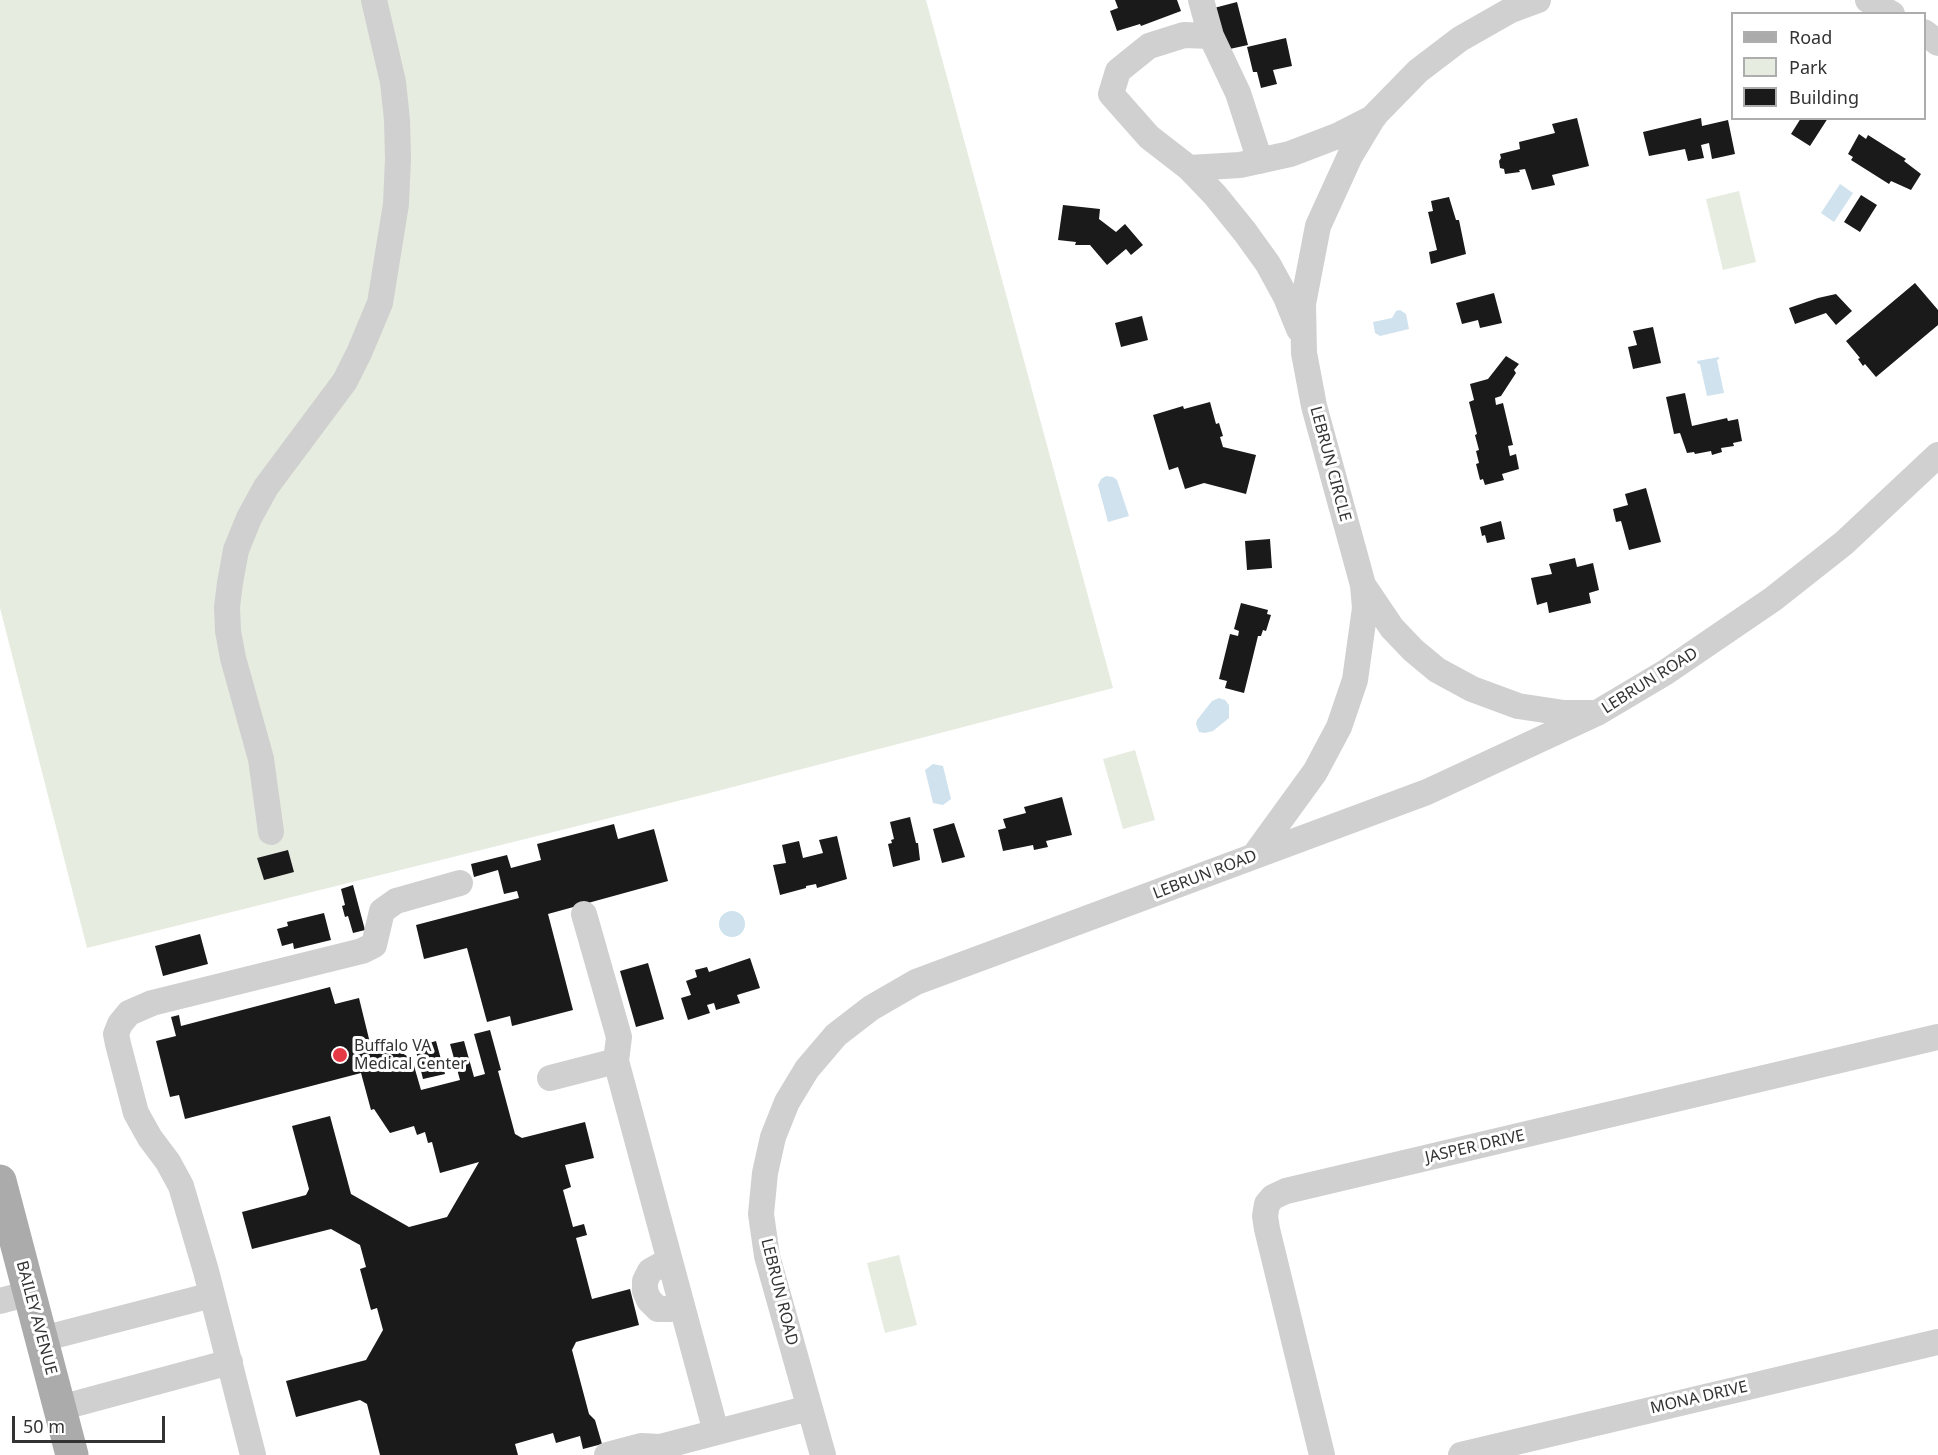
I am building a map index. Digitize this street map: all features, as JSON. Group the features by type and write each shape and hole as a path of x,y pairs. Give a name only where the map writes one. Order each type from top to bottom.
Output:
{"main road":[{"name":"BAILEY AVENUE","path":"0,1181 15,1297 42,1339 72,1455"}],"street":[{"path":"271,832 261,759 233,658 228,631 227,607 236,549 249,518 266,487 345,381 360,353 380,303 396,204 398,149 393,82 374,0"},
{"path":"1202,0 1211,36 1238,93 1260,161"},
{"name":"LEBRUN CIRCLE","path":"1254,856 1315,771 1339,727 1355,680 1365,608 1363,585 1314,406 1304,353 1303,304 1318,226 1350,156 1374,116 1418,70 1460,39 1511,10 1538,0"},
{"path":"1868,0 1889,12"},
{"path":"1926,34 1938,43"},
{"path":"1189,168 1149,137 1111,94 1118,71 1149,46 1184,35 1211,36"},
{"name":"LEBRUN CIRCLE","path":"1189,168 1231,166 1308,148 1337,136 1374,116"},
{"name":"LEBRUN CIRCLE","path":"1189,168 1215,195 1268,264 1286,297 1304,341"},
{"name":"LEBRUN ROAD","path":"823,1455 766,1256 761,1214 765,1173 773,1137 787,1102 796,1084 817,1055 836,1035 871,1008 915,982 1427,792 1597,713 1675,666 1773,599 1844,543 1938,455"},
{"name":"LEBRUN CIRCLE","path":"1363,585 1392,628 1437,670 1472,689 1518,706 1564,713 1597,713"},
{"path":"253,1455 230,1362 181,1186 136,1113 117,1044 120,1024 129,1013 152,1003 362,951 374,945 382,911 396,901 460,883"},
{"path":"584,914 619,1037 616,1061 716,1432"},
{"name":"JASPER DRIVE","path":"1322,1455 1264,1216 1267,1204 1273,1197 1286,1191 1938,1037"},
{"path":"550,1078 616,1061"},
{"path":"42,1339 212,1295"},
{"name":"MONA DRIVE","path":"1461,1455 1938,1342"},
{"path":"60,1408 230,1362"},
{"path":"607,1455 641,1446 653,1451 809,1408"}],"green space":[{"path":"0,0 926,0 1113,688 706,794 87,948 0,608"},
{"path":"1739,191 1756,262 1723,270 1706,199"},
{"path":"1135,750 1155,820 1123,829 1103,759"},
{"path":"899,1255 917,1325 885,1333 867,1263"}],"water":[{"path":"1840,184 1853,193 1834,222 1821,213"},
{"path":"1400,310 1406,314 1409,329 1380,336 1375,333 1373,322 1392,318 1396,311"},
{"path":"1719,357 1717,360 1724,393 1707,396 1700,364 1697,361"},
{"path":"1106,476 1117,480 1129,516 1108,522 1098,485"},
{"path":"1219,698 1225,700 1229,705 1229,718 1213,731 1199,732 1197,720 1212,701"},
{"path":"933,764 943,766 951,799 943,805 933,803 925,770"},
{"path":"732,911 741,915 745,924 741,933 732,937 723,933 719,924 723,915"}],"building":[{"path":"1115,0 1177,0 1181,11 1141,26 1140,24 1117,31 1110,11 1118,8"},
{"path":"1237,2 1248,45 1225,50 1214,8"},
{"path":"1286,38 1292,66 1273,70 1277,84 1261,88 1257,72 1253,72 1247,47"},
{"path":"1577,118 1589,166 1552,175 1555,185 1532,190 1525,169 1505,174 1504,169 1500,168 1500,154 1520,149 1519,142 1555,133 1552,124"},
{"path":"1701,118 1702,126 1728,120 1735,154 1712,159 1709,143 1701,145 1704,158 1688,161 1685,149 1649,156 1643,132"},
{"path":"1800,120 1827,120 1810,146 1791,134"},
{"path":"1859,134 1866,139 1868,135 1906,159 1904,161 1921,174 1911,190 1891,181 1889,184 1851,160 1853,157 1848,154"},
{"path":"1861,195 1877,205 1860,232 1844,222"},
{"path":"1449,197 1456,220 1459,220 1466,254 1431,264 1429,252 1437,250 1428,212 1433,211 1431,201"},
{"path":"1063,205 1100,209 1099,219 1116,232 1125,224 1143,245 1131,255 1126,249 1107,265 1090,245 1075,245 1076,242 1058,240"},
{"path":"1915,283 1938,310 1938,325 1876,377 1865,364 1863,366 1858,359 1860,358 1846,341"},
{"path":"1494,293 1502,323 1480,328 1478,320 1462,324 1456,303"},
{"path":"1836,294 1852,311 1836,325 1826,313 1795,324 1789,308"},
{"path":"1142,316 1148,340 1121,347 1115,323"},
{"path":"1653,327 1661,363 1633,369 1628,347 1637,345 1633,331"},
{"path":"1506,356 1519,364 1501,396 1495,398 1496,405 1503,403 1513,445 1508,446 1510,456 1516,454 1519,469 1502,474 1504,480 1485,485 1483,479 1480,480 1476,464 1479,463 1476,451 1479,450 1469,402 1474,400 1470,384 1488,379"},
{"path":"1685,393 1692,426 1727,418 1728,421 1738,419 1742,441 1733,443 1734,446 1721,448 1722,452 1712,455 1711,451 1687,453 1680,433 1674,434 1666,397"},
{"path":"1210,402 1216,424 1219,423 1223,436 1220,437 1223,447 1256,455 1246,494 1204,483 1185,489 1178,467 1169,470 1153,415 1183,406 1184,409"},
{"path":"1646,488 1661,542 1629,550 1621,521 1616,522 1613,509 1628,505 1625,494"},
{"path":"1501,521 1505,539 1487,543 1480,527"},
{"path":"1270,539 1272,568 1247,570 1245,541"},
{"path":"1575,558 1577,567 1593,563 1599,590 1589,593 1591,603 1549,613 1547,602 1537,605 1531,578 1552,574 1549,564"},
{"path":"1241,603 1268,610 1267,614 1271,615 1266,631 1263,630 1261,636 1258,636 1244,693 1225,688 1227,681 1219,679 1230,634 1238,636 1239,631 1234,629"},
{"path":"1062,797 1072,835 1046,841 1048,847 1034,850 1033,845 1003,851 998,830 1006,828 1003,819 1026,813 1024,807"},
{"path":"910,817 916,843 918,843 920,860 893,867 888,844 894,839 890,822"},
{"path":"954,823 965,857 942,863 933,829"},
{"path":"614,824 618,839 654,829 668,881 548,914 573,1010 512,1026 510,1016 487,1022 467,948 424,959 416,925 519,898 517,891 504,894 498,870 474,877 471,864 507,855 511,868 541,860 537,844"},
{"path":"837,836 847,879 817,888 816,884 806,886 806,888 780,895 773,865 786,863 782,845 799,841 803,858 823,853 819,840"},
{"path":"288,850 294,872 264,880 257,858"},
{"path":"353,885 365,930 353,933 342,906 345,905 341,889"},
{"path":"324,913 331,940 294,949 293,943 282,946 277,929 288,926 287,922"},
{"path":"200,934 208,964 163,976 155,946"},
{"path":"750,958 760,988 737,995 740,1003 716,1010 714,1003 707,1005 710,1013 688,1020 681,998 691,995 686,981 697,977 695,970 707,967 709,972"},
{"path":"648,963 664,1019 636,1027 620,971"},
{"path":"330,987 335,1004 359,998 370,1043 380,1040 412,1059 421,1090 460,1080 450,1044 464,1041 474,1077 485,1074 474,1034 490,1030 501,1070 498,1071 515,1134 522,1138 585,1122 594,1158 565,1165 571,1187 563,1190 573,1227 584,1224 587,1235 576,1238 592,1299 630,1289 639,1325 576,1342 572,1350 589,1414 595,1420 602,1444 583,1449 580,1436 556,1443 553,1433 515,1444 518,1455 380,1455 367,1404 360,1400 296,1417 286,1381 366,1360 383,1330 377,1308 371,1310 360,1269 366,1267 360,1245 331,1229 252,1249 242,1212 306,1195 309,1189 292,1126 330,1116 351,1194 409,1227 447,1217 479,1162 440,1173 432,1142 428,1143 425,1132 417,1135 414,1126 390,1133 374,1109 371,1110 361,1073 185,1119 179,1095 170,1097 156,1041 176,1036 171,1017 179,1015 181,1026"},
{"path":"436,1041 445,1074 423,1079 415,1047"}],"place":[{"name":"Buffalo VA Medical Center","path":"340,1055"}]}
